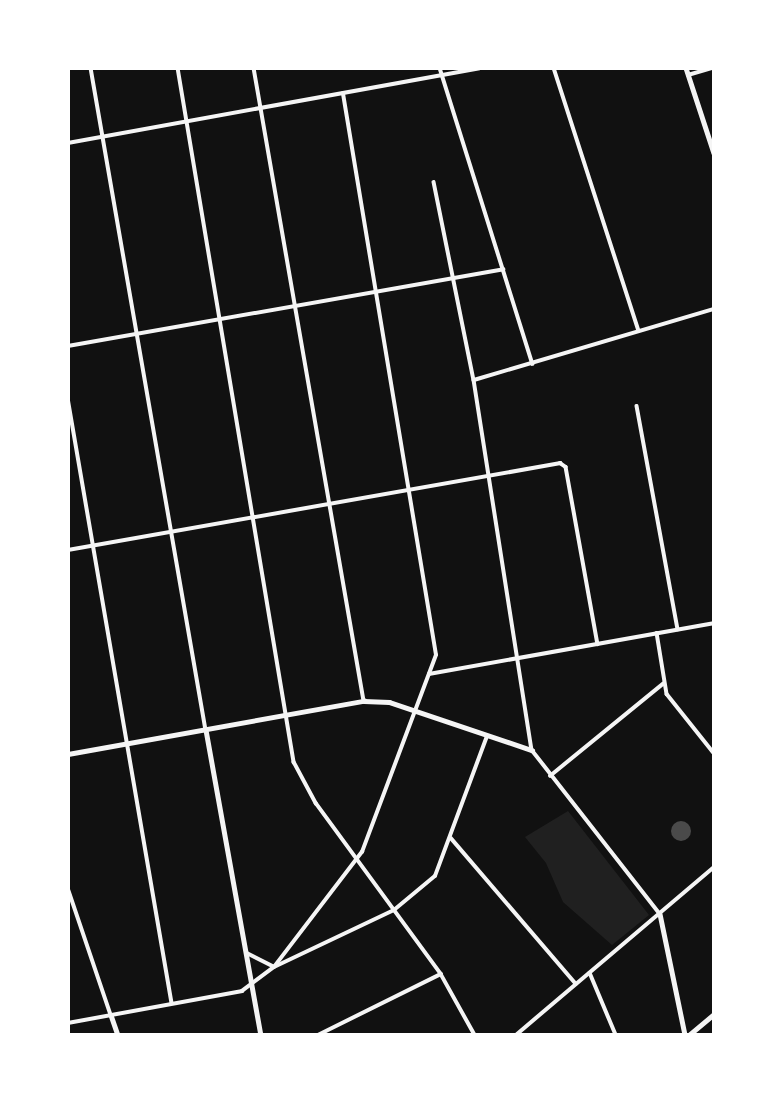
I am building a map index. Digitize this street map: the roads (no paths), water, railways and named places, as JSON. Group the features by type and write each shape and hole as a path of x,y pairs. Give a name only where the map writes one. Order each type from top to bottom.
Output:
{"street":[{"path":"91,68 261,1035"},
{"path":"178,68 182,122 254,517 284,716 302,783 441,974 475,1035"},
{"path":"254,68 258,108 297,306 328,504 364,701"},
{"path":"440,68 533,363"},
{"path":"68,143 479,68"},
{"path":"554,68 639,331"},
{"path":"686,68 714,153"},
{"path":"688,75 713,68"},
{"path":"68,1023 252,987 274,967 357,859 429,674 435,647 343,94"},
{"path":"434,182 474,380 532,750 660,914 687,1035 714,1014"},
{"path":"68,346 503,269"},
{"path":"474,380 714,309"},
{"path":"68,398 91,545 172,1003"},
{"path":"637,407 678,629"},
{"path":"68,550 549,463 566,467 568,473 597,644"},
{"path":"429,674 714,623"},
{"path":"657,634 663,684 714,753"},
{"path":"550,776 663,684"},
{"path":"68,754 364,701 414,711 532,750"},
{"path":"244,948 254,961 274,967 394,910 431,880 451,838 487,736"},
{"path":"451,838 576,984"},
{"path":"516,1035 712,869 714,876"},
{"path":"68,888 118,1035"},
{"path":"590,973 616,1035"},
{"path":"318,1035 441,974"}]}
